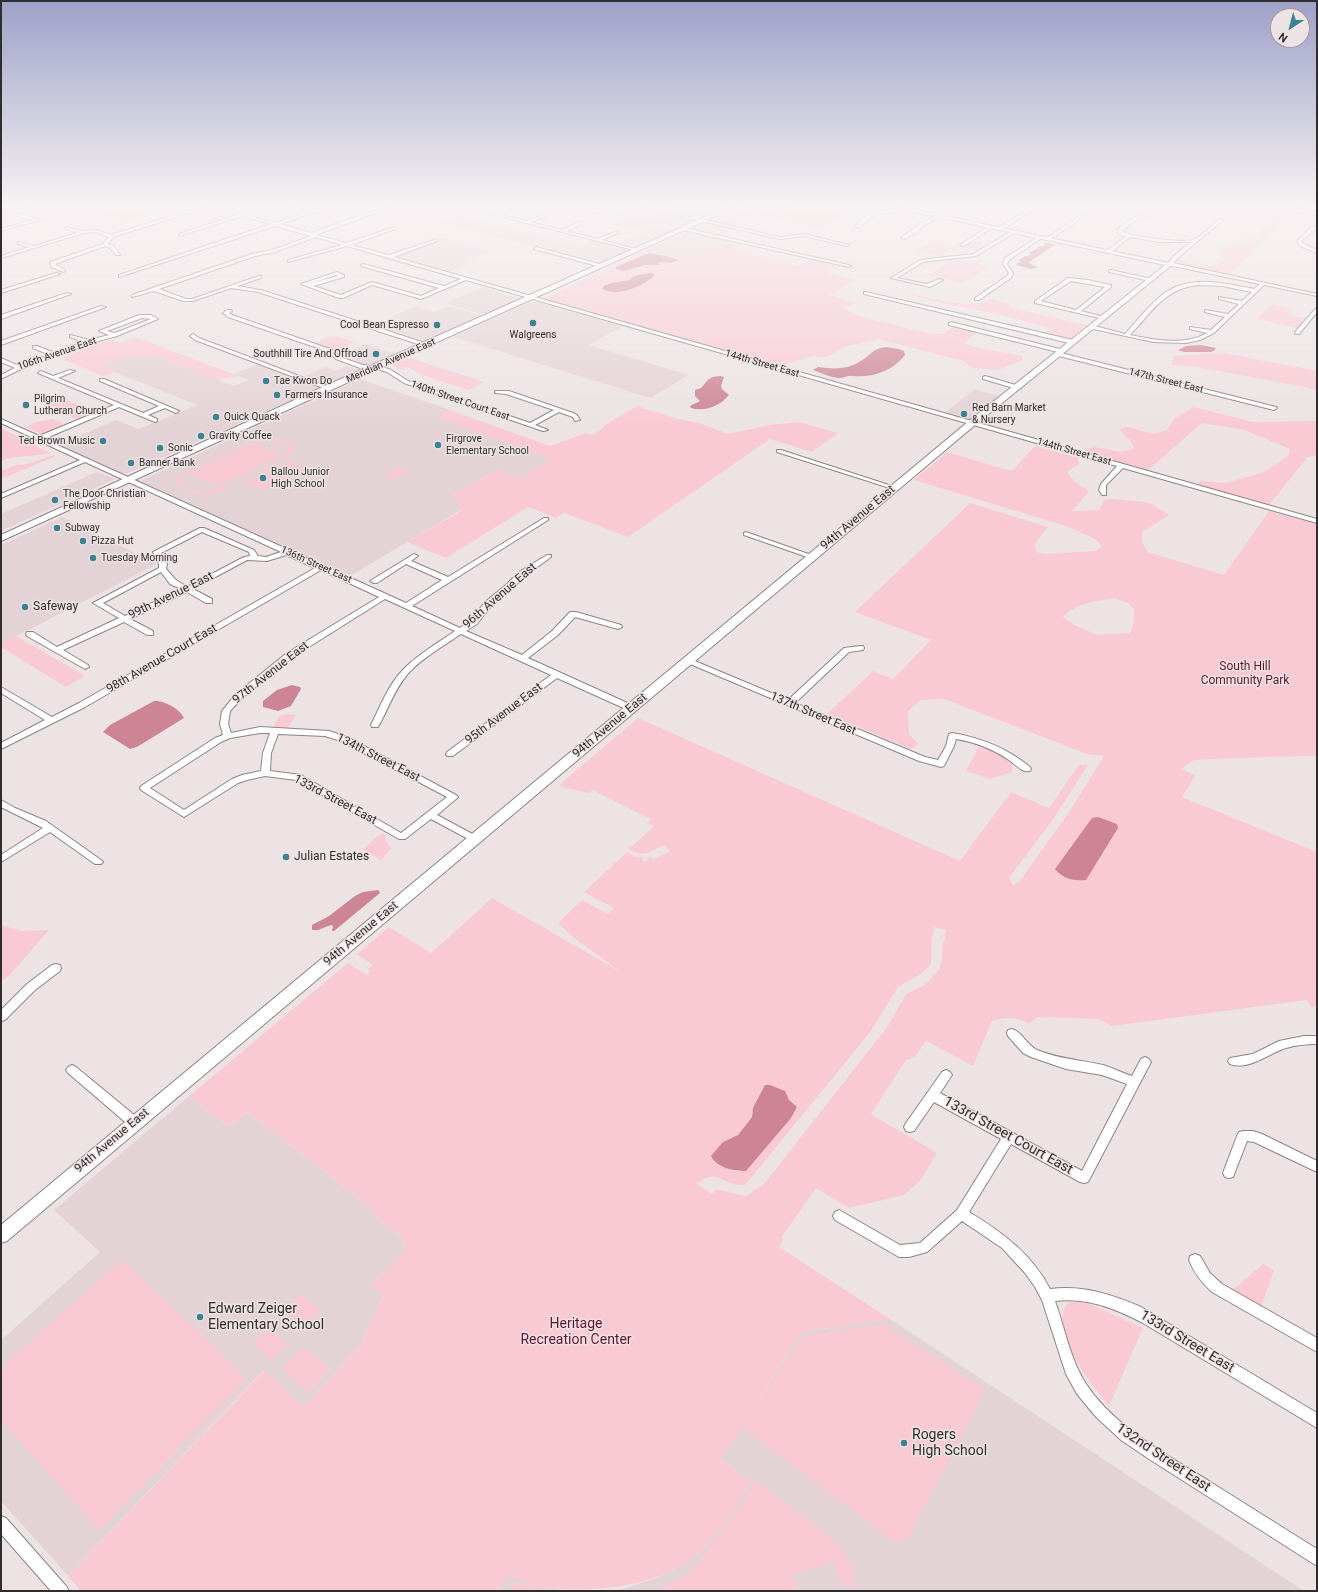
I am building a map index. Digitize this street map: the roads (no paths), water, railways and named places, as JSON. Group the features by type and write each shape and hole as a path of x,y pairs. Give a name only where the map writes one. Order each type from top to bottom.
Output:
{"main road":[{"name":"Meridian Avenue East","path":"1,538 328,388 364,369 376,367 572,279"},
{"name":"94th Avenue East","path":"1,1235 474,838 972,424 1150,280"}],"street":[{"path":"1,292 39,279"},
{"path":"134,296 183,279"},
{"path":"154,289 185,300 192,300 200,299 255,279"},
{"path":"316,279 303,284 341,297 372,283 421,298 464,279"},
{"path":"308,286 329,279"},
{"path":"413,279 444,288"},
{"name":"144th Street East","path":"466,279 1317,522"},
{"path":"899,279 928,286 941,280"},
{"path":"977,299 1006,279"},
{"path":"1070,279 1037,303 1102,318"},
{"path":"1077,312 1109,286 1078,279"},
{"path":"1189,279 1195,284"},
{"path":"1241,279 1317,295"},
{"path":"1127,335 1166,294 1175,288 1195,284 1224,285 1255,292"},
{"path":"1091,327 1164,342 1190,342 1207,337 1263,284"},
{"path":"1310,294 1317,286"},
{"path":"232,287 259,290 426,345"},
{"path":"866,293 1073,342"},
{"path":"1,317 69,294"},
{"path":"1220,298 1243,303"},
{"path":"1,343 103,307"},
{"path":"1297,332 1317,309"},
{"path":"229,311 226,313 230,316 331,351 338,358 364,369"},
{"path":"1207,311 1229,316"},
{"name":"106th Avenue East","path":"1,377 20,368 88,342 114,335 155,320 151,317 141,316 102,331 114,335"},
{"name":"147th Street East","path":"951,324 1274,408"},
{"path":"1192,328 1212,332"},
{"path":"72,336 88,342"},
{"path":"193,336 197,340 328,388"},
{"path":"35,347 55,355"},
{"path":"1,360 20,368"},
{"name":"140th Street Court East","path":"376,367 388,371 406,382 545,430"},
{"path":"53,378 72,370"},
{"path":"41,373 155,420"},
{"path":"985,378 1017,387"},
{"path":"102,380 176,411"},
{"path":"496,392 507,392 575,416 577,420"},
{"path":"38,439 120,405"},
{"path":"143,415 165,406"},
{"path":"530,425 558,410"},
{"name":"136th Street East","path":"1,421 631,708"},
{"path":"779,451 895,488"},
{"path":"1,496 85,460"},
{"path":"1104,494 1103,485 1121,466"},
{"path":"406,606 546,520"},
{"path":"150,633 97,604 162,569 164,564 157,552 202,529 252,551 254,558"},
{"path":"746,534 812,557"},
{"name":"99th Avenue East","path":"57,650 186,590 246,558 272,558 287,552"},
{"path":"374,580 414,556"},
{"name":"96th Avenue East","path":"375,725 394,688 404,673 427,654 474,622 488,604 522,574 549,556"},
{"path":"406,561 448,580"},
{"name":"98th Avenue Court East","path":"1,746 52,721 321,567"},
{"path":"162,569 173,582 209,601"},
{"name":"97th Avenue East","path":"228,736 224,724 226,711 239,696 295,651 385,596"},
{"path":"522,659 555,633 573,614 618,627"},
{"path":"30,634 85,667"},
{"path":"789,704 847,650 860,648"},
{"name":"137th Street East","path":"687,661 922,759 941,764 950,746 952,736 966,738 990,745 1010,755 1027,769"},
{"name":"95th Avenue East","path":"450,754 557,674"},
{"path":"1,689 52,721"},
{"name":"134th Street East","path":"228,736 254,731 275,731 326,733 339,737 453,797 430,815"},
{"path":"265,773 267,753 275,731"},
{"name":"133rd Street East","path":"228,736 218,740 144,788 184,814 235,781 245,777 265,773 298,777 402,837 430,815"},
{"path":"1,803 12,810 50,828 98,862"},
{"path":"430,815 474,838"},
{"path":"1,859 50,828"},
{"path":"1,1017 31,988 56,968"},
{"path":"1012,1033 1027,1050 1035,1054 1066,1064 1103,1070 1134,1082 1145,1062"},
{"path":"1234,1061 1255,1058 1283,1044 1304,1040 1317,1040"},
{"path":"72,1070 135,1123"},
{"path":"910,1127 946,1075"},
{"name":"133rd Street Court East","path":"932,1095 1084,1178 1134,1082"},
{"path":"1229,1173 1243,1136 1253,1136 1258,1138 1317,1167"},
{"path":"839,1216 899,1251 909,1252 923,1248 961,1214 1009,1137"},
{"name":"132nd Street East","path":"961,1214 996,1235 1019,1255 1039,1281 1047,1296 1054,1316 1066,1359 1088,1398 1108,1420 1141,1446 1317,1558"},
{"path":"1195,1260 1205,1277 1217,1288 1317,1345"},
{"name":"133rd Street East","path":"1047,1296 1071,1294 1092,1296 1125,1306 1148,1318 1317,1420"},
{"path":"1,1523 61,1591"}],"place":[{"name":"Walgreens","path":"533,323"},
{"name":"Cool Bean Espresso","path":"437,325"},
{"name":"Southhill Tire And Offroad","path":"376,354"},
{"name":"Tae Kwon Do","path":"266,381"},
{"name":"Farmers Insurance","path":"277,395"},
{"name":"Pilgrim Lutheran Church","path":"26,405"},
{"name":"Red Barn Market & Nursery","path":"964,414"},
{"name":"Quick Quack","path":"216,417"},
{"name":"Gravity Coffee","path":"201,436"},
{"name":"Ted Brown Music","path":"103,441"},
{"name":"Firgrove Elementary School","path":"438,445"},
{"name":"Sonic","path":"160,448"},
{"name":"Banner Bank","path":"131,463"},
{"name":"Ballou Junior High School","path":"263,478"},
{"name":"The Door Christian Fellowship","path":"55,500"},
{"name":"Subway","path":"57,528"},
{"name":"Pizza Hut","path":"83,541"},
{"name":"Tuesday Morning","path":"93,558"},
{"name":"Safeway","path":"25,607"},
{"name":"Julian Estates","path":"286,857"},
{"name":"Edward Zeiger Elementary School","path":"200,1317"},
{"name":"Rogers High School","path":"904,1443"}],"park label":[{"name":"South Hill Community Park","path":"1245,674"},
{"name":"Heritage Recreation Center","path":"576,1332"}]}
